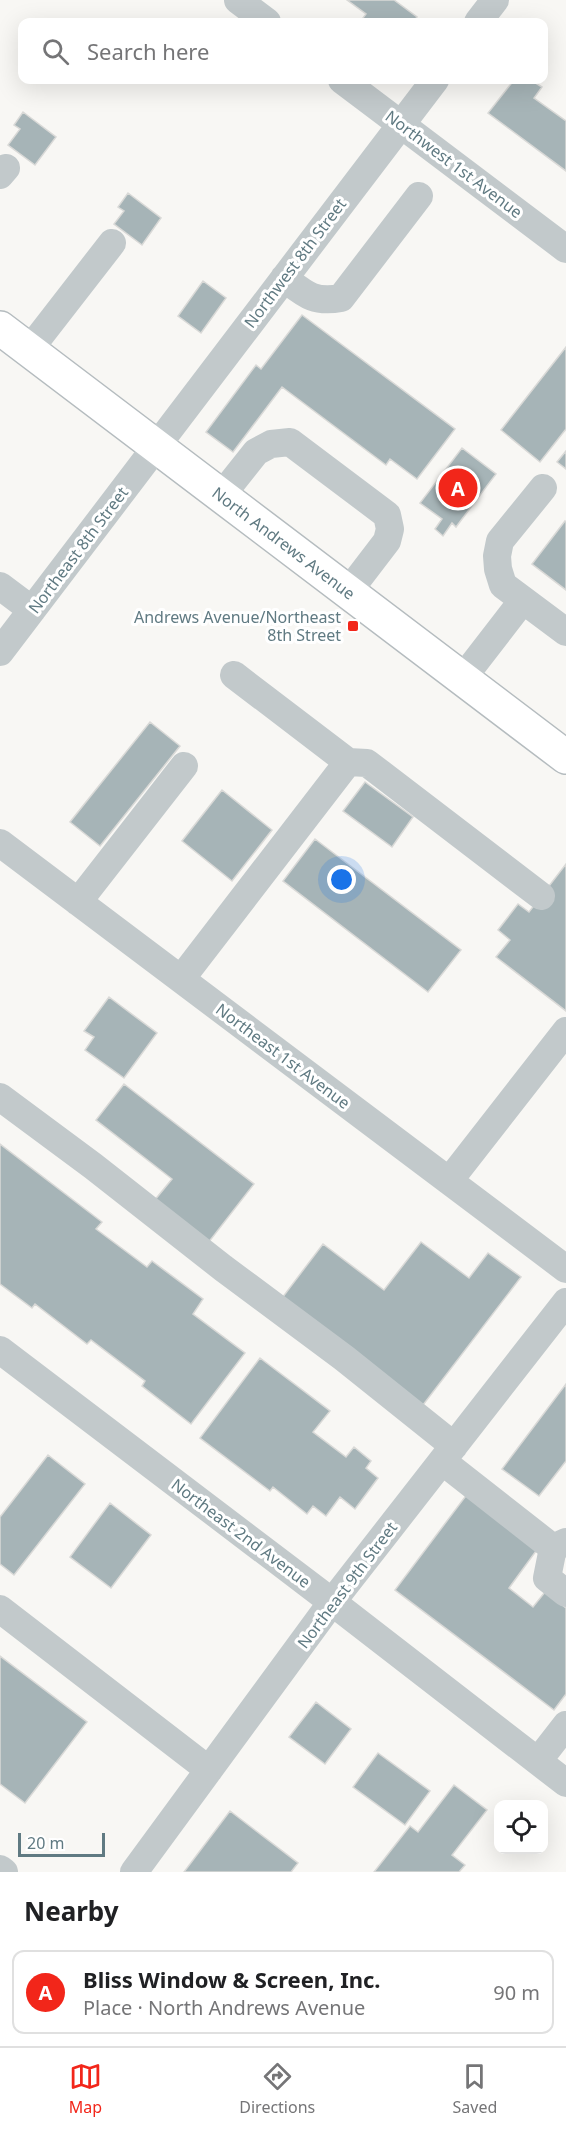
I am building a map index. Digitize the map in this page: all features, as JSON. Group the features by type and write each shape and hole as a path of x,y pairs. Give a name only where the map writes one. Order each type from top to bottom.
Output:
{"main road":[{"name":"North Andrews Avenue","path":"0,328 566,757"}],"street":[{"path":"238,0 262,18"},
{"path":"481,18 495,0"},
{"name":"Northwest 1st Avenue","path":"347,84 566,249"},
{"name":"Northwest 8th Street","path":"156,447 432,84"},
{"path":"284,278 310,298 326,301 341,298 419,196"},
{"path":"29,350 112,243"},
{"path":"221,496 256,452 271,444 290,442 378,508 387,515 390,529 387,541 348,592"},
{"name":"Northeast 8th Street","path":"0,652 156,447"},
{"path":"543,488 500,541 497,556 503,585 566,632"},
{"path":"0,586 32,610"},
{"path":"462,679 523,600"},
{"path":"234,675 348,762 367,763 541,896"},
{"path":"181,980 348,762"},
{"path":"78,902 184,766"},
{"name":"Northeast 1st Avenue","path":"0,843 566,1269"},
{"path":"449,1181 566,1030"},
{"path":"0,1097 344,1358 448,1454 560,1545 547,1578 566,1593"},
{"name":"Northeast 9th Street","path":"134,1872 333,1602 566,1302"},
{"name":"Northeast 2nd Avenue","path":"0,1350 333,1602 566,1783"},
{"path":"0,1609 209,1770"},
{"path":"538,1761 566,1725"},
{"path":"0,1869 4,1872"}],"building":[{"path":"347,0 394,0 417,17 363,18 366,14"},
{"path":"511,84 537,84 542,87 534,98 566,121 566,171 488,113"},
{"path":"23,112 56,137 35,165 8,145 20,129 14,125"},
{"path":"128,193 161,218 142,245 114,224 124,211 118,207"},
{"path":"203,281 226,298 201,333 178,316"},
{"path":"302,315 455,429 417,479 390,459 386,465 282,387 233,452 206,432 256,365 261,369"},
{"path":"566,347 566,429 540,462 501,430"},
{"path":"462,448 496,474 456,527 452,523 443,536 435,529 442,519 420,503"},
{"path":"566,451 566,469 557,462"},
{"path":"566,522 566,590 532,564"},
{"path":"150,722 180,746 100,846 70,822"},
{"path":"365,782 413,817 392,847 343,811"},
{"path":"222,790 272,830 232,881 182,841"},
{"path":"315,839 461,950 428,992 283,881"},
{"path":"566,864 566,1011 496,957 510,940 498,930 518,904 529,912"},
{"path":"109,997 157,1033 124,1078 85,1050 94,1037 84,1031"},
{"path":"124,1084 254,1184 208,1243 154,1201 172,1179 96,1120"},
{"path":"0,1144 102,1222 96,1229 147,1267 152,1261 203,1299 193,1314 245,1353 191,1424 142,1386 145,1381 91,1340 87,1344 35,1304 32,1308 0,1284"},
{"path":"421,1242 469,1278 488,1253 521,1277 423,1405 282,1298 323,1244 384,1290"},
{"path":"260,1358 330,1411 313,1432 346,1457 354,1447 371,1461 366,1468 378,1478 355,1509 340,1497 326,1516 313,1506 307,1514 273,1487 270,1491 200,1438"},
{"path":"566,1384 566,1461 539,1496 502,1469"},
{"path":"48,1455 85,1484 14,1575 0,1564 0,1517"},
{"path":"468,1493 539,1547 509,1588 533,1607 545,1592 566,1608 566,1694 554,1710 395,1590"},
{"path":"110,1503 151,1535 111,1588 70,1557"},
{"path":"0,1656 87,1722 25,1803 0,1784"},
{"path":"316,1702 351,1729 325,1764 289,1737"},
{"path":"378,1753 430,1791 405,1825 353,1787"},
{"path":"454,1785 487,1810 452,1855 465,1865 459,1872 374,1872 410,1826 418,1832"},
{"path":"230,1811 298,1863 291,1872 184,1872"}],"place":[{"name":"Bliss Window & Screen, Inc.","path":"458,488"},
{"name":"Andrews Avenue/Northeast 8th Street","path":"353,626"}]}
